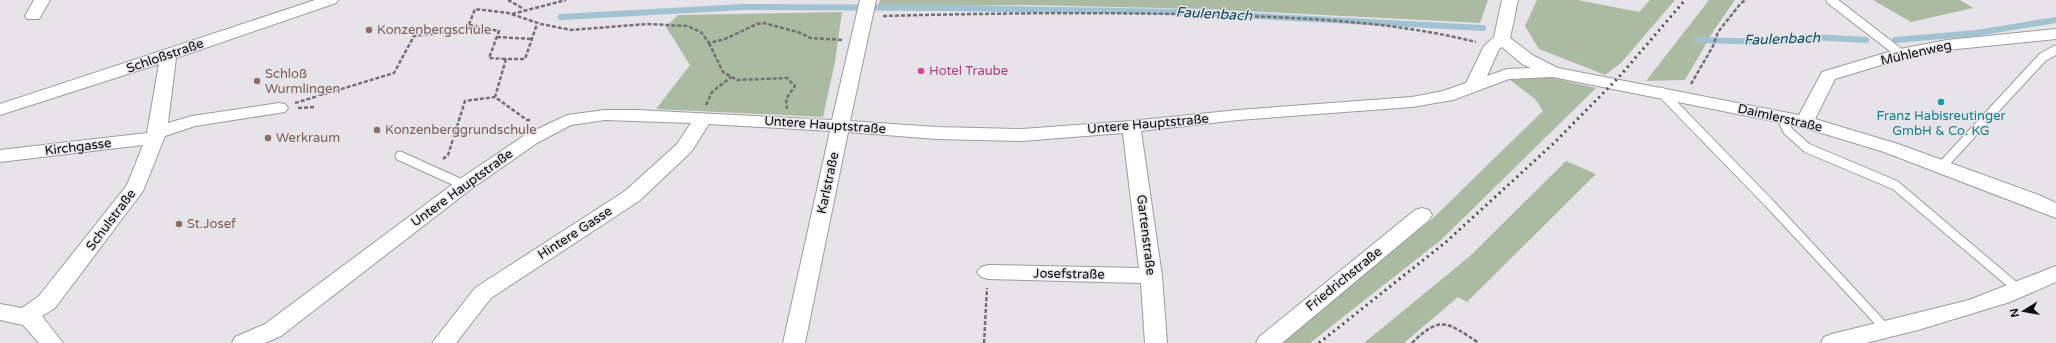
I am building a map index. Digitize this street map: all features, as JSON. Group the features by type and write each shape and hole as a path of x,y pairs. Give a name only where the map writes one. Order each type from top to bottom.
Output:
{"street":[{"path":"33,16 42,0"},
{"name":"Schloßstraße","path":"0,110 168,56 330,0"},
{"path":"1474,85 1497,43 1510,0"},
{"name":"Karlstraße","path":"794,343 858,41 867,8"},
{"name":"Mühlenweg","path":"1805,122 1828,76 1901,54 1947,45 2056,34"},
{"name":"Daimlerstraße","path":"1497,43 1553,72 1683,96 1805,122 1891,148 2056,211"},
{"name":"Schulstraße","path":"26,316 47,302 136,187 156,135 165,87 168,56"},
{"name":"Untere Hauptstraße","path":"243,343 273,330 464,185 531,139 567,120 605,115 704,118 936,133 1022,135 1131,127 1238,115 1412,102 1447,96 1507,74 1553,72"},
{"name":"Kirchgasse","path":"0,156 156,135 192,121 279,108"},
{"name":"Hintere Gasse","path":"443,343 483,293 632,196 684,148 704,118"},
{"name":"Gartenstraße","path":"1131,127 1151,276 1156,343"},
{"name":"Friedrichstraße","path":"1266,343 1422,215"},
{"name":"Josefstraße","path":"988,272 1151,276"},
{"path":"1832,343 1873,336 1958,311 2019,290 2056,273"},
{"path":"0,312 26,316 35,321 52,343"}],"lane":[{"path":"1832,0 1901,54"},
{"path":"1941,167 1979,124 2043,57 2056,50"},
{"path":"1661,92 1769,203 1873,336"},
{"path":"1780,117 1788,131 1807,148 1895,185 2019,290"},
{"path":"400,156 464,185"}],"path":[{"path":"508,0 525,10"},
{"path":"511,14 566,0"},
{"path":"1683,96 1713,46 1718,32 1741,3 1746,0"},
{"path":"867,8 1029,13 1157,13 1285,18 1383,24 1497,43"},
{"path":"469,25 475,9 511,14 537,24 572,30 672,23 690,26 708,39 723,72 731,77 737,80 787,78 795,86 786,99 787,109 782,123"},
{"path":"709,43 735,35 757,24 764,23 802,33 810,38 858,41"},
{"path":"279,108 394,73 414,36 458,31 460,28 468,27 469,25 499,31 489,58 525,59 537,24"},
{"path":"497,37 532,39"},
{"path":"495,98 506,59"},
{"path":"704,118 707,99 716,86 731,77"},
{"path":"430,170 448,155 465,101 495,98 527,120 535,120"},
{"path":"984,343 988,272"},
{"path":"1412,343 1431,325 1448,323 1479,343"}],"green space":[{"path":"880,0 1488,0 1480,23 1205,9 1024,5 878,7"},
{"path":"1537,0 1578,0 1639,12 1650,0 1675,0 1621,63 1605,75 1539,49 1525,26"},
{"path":"1709,0 1735,0 1714,30 1685,80 1646,81"},
{"path":"1873,0 1960,0 1973,8 1911,22"},
{"path":"842,12 835,62 823,117 656,109 690,65 666,27 678,15"},
{"path":"1548,77 1596,88 1441,240 1310,343 1276,343 1431,220 1543,111 1535,99 1510,80"},
{"path":"1566,161 1596,174 1467,302 1458,297 1404,343 1364,343 1470,256"}],"waterway":[{"name":"Faulenbach","path":"561,17 744,7 945,8 1181,12 1483,28"},
{"name":"Faulenbach","path":"1895,40 1976,33 2056,20"},
{"name":"Faulenbach","path":"1697,40 1772,42 1813,37 1866,40"}],"railway":[{"path":"1319,343 1446,242 1554,143 1619,77 1685,0"}],"place":[{"name":"Konzenbergschule","path":"369,30"},
{"name":"Hotel Traube","path":"921,71"},
{"name":"Schloß Wurmlingen","path":"257,81"},
{"name":"Franz Habisreutinger GmbH & Co. KG","path":"1941,102"},
{"name":"Konzenberggrundschule","path":"377,130"},
{"name":"Werkraum","path":"268,138"},
{"name":"St.Josef","path":"179,224"}]}
